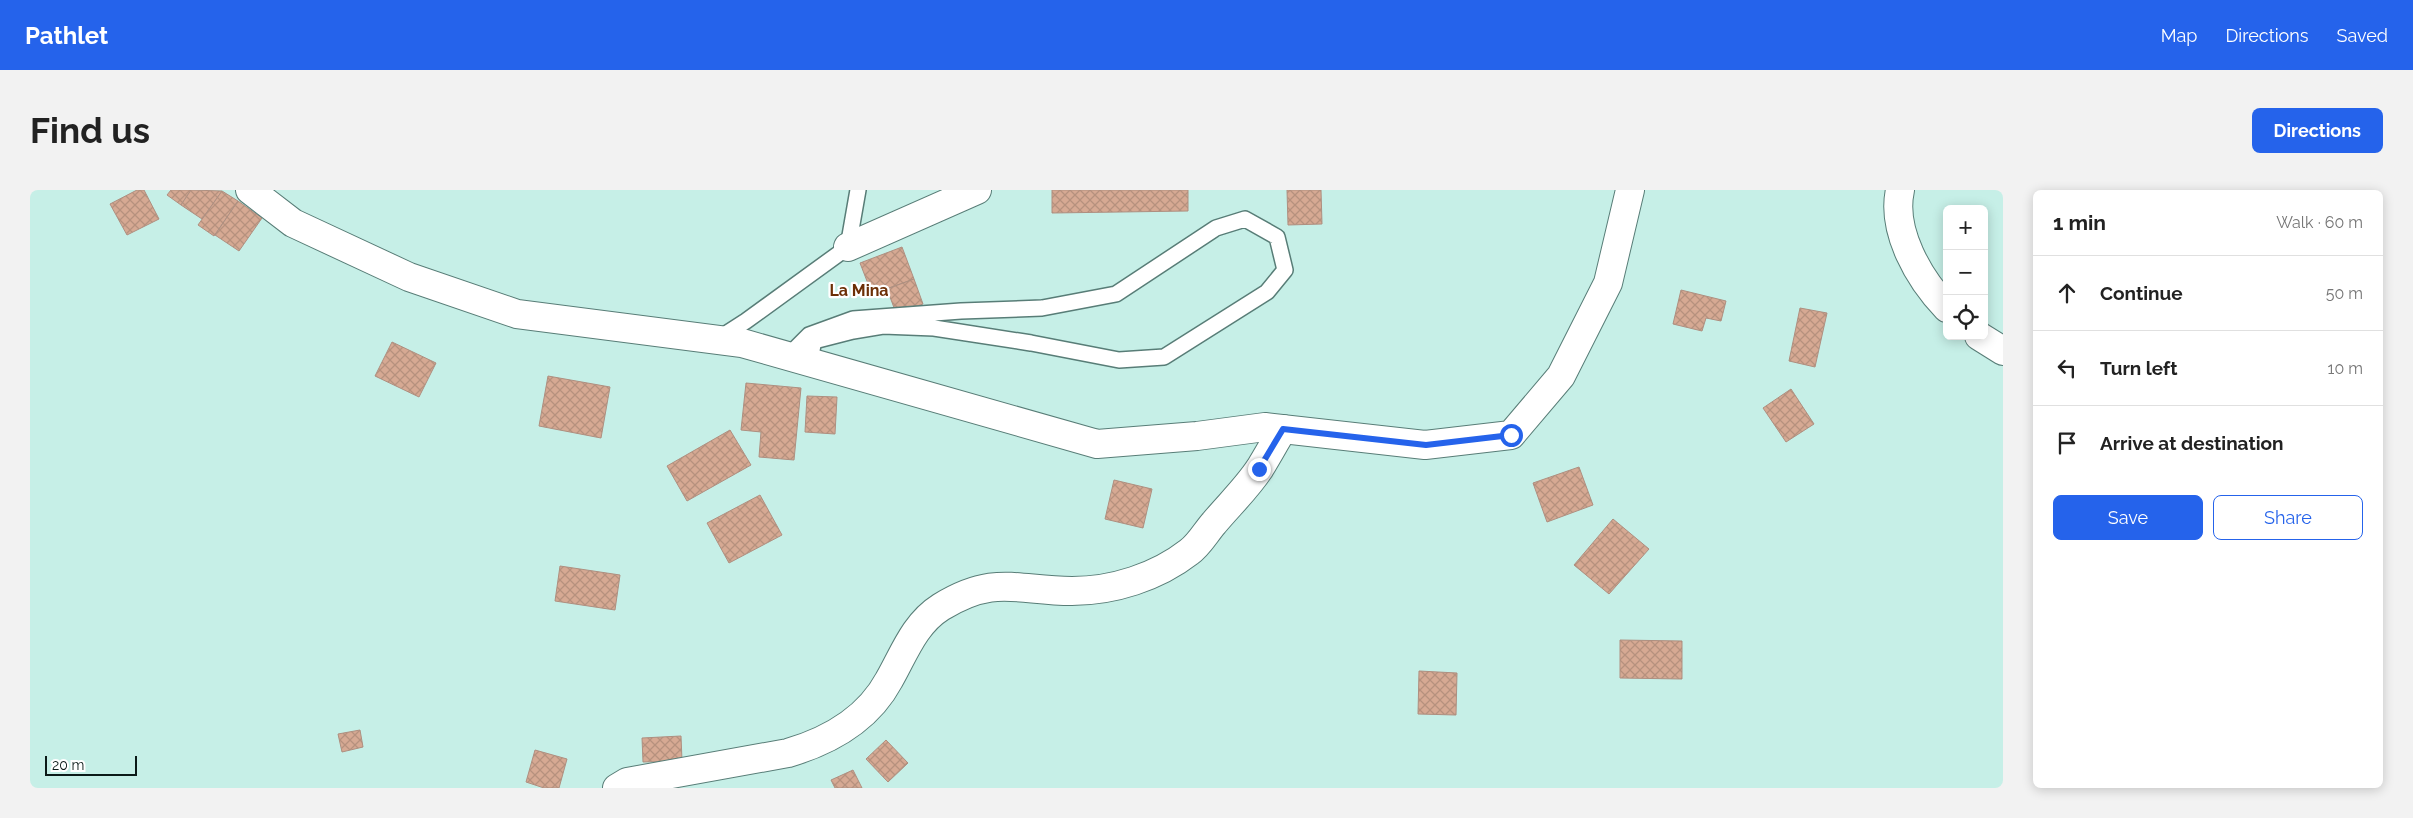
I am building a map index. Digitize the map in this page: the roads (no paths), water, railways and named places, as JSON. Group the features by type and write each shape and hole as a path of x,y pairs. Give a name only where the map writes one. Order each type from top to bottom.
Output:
{"street":[{"path":"250,190 293,223 329,240 409,277 517,314 742,343 1097,444 1197,436 1265,427 1426,445 1511,435 1560,376 1608,283 1630,190"},
{"path":"848,247 977,190"},
{"path":"1900,190 1898,214 1904,237 1926,281 1943,303"},
{"path":"1985,340 2003,351"},
{"path":"617,788 627,782 788,753 812,746 836,734 856,720 874,703 888,682 909,641 922,624 938,609 956,598 978,589 1001,585 1074,591 1099,589 1147,576 1170,565 1191,551 1259,469 1283,429"}],"lane":[{"path":"716,340 753,316 848,247 858,190"},
{"path":"1245,219 1277,237 1285,270 1267,292 1164,357 1119,360 1031,343 934,328 883,326 814,341 811,354 801,359 809,335 853,319 961,311 1042,308 1116,294 1216,228 1245,219"}],"district":[{"name":"La Mina","path":"859,290"}]}
